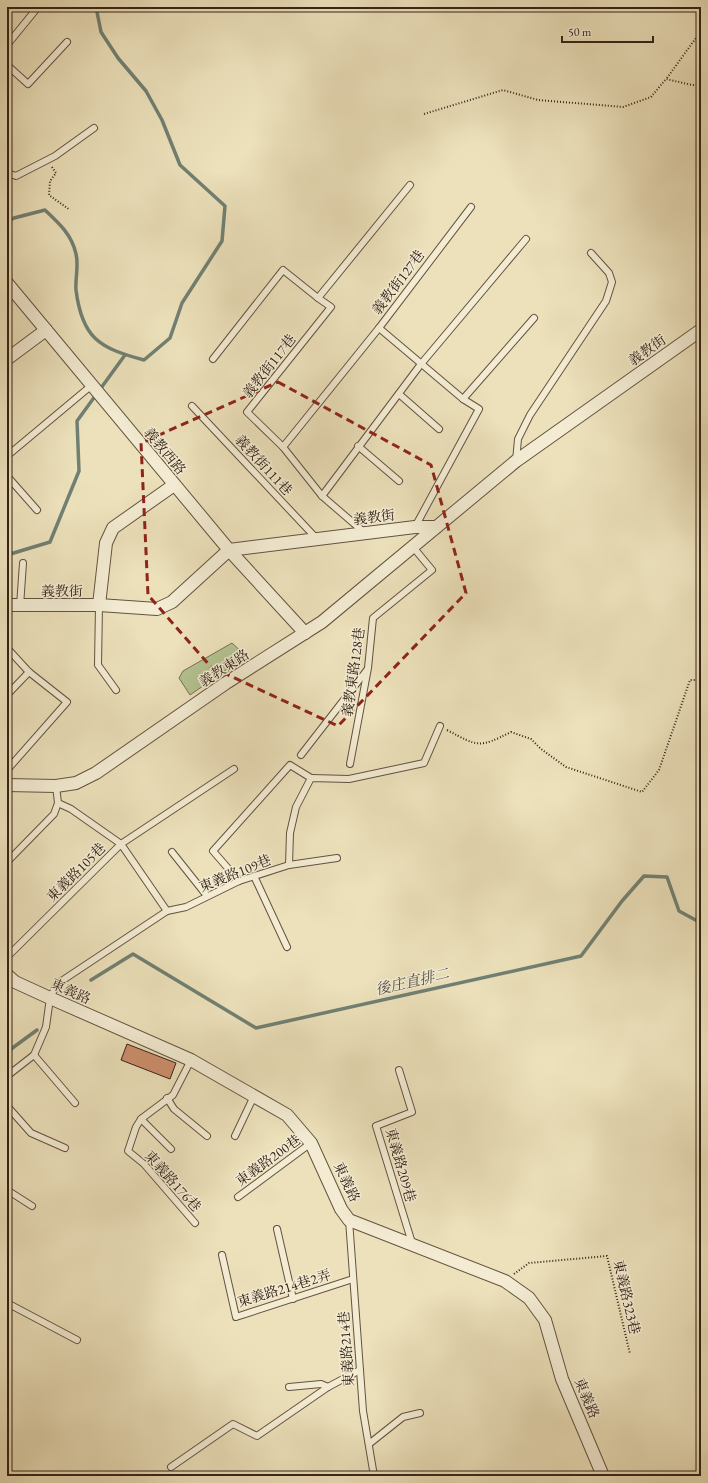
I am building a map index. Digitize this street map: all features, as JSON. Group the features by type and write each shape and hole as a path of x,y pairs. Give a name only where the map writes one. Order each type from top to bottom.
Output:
{"street":[{"name":"義教西路","path":"7,283 229,550 305,634"},
{"path":"7,359 46,330"},
{"name":"義教街","path":"7,606 99,605 156,609 172,602 229,550 415,527 436,528 516,461 701,330"},
{"path":"99,605 106,542 113,528 174,485"},
{"name":"義教東路","path":"7,785 56,786 76,783 96,773 226,683 322,622 436,528"},
{"name":"東義路","path":"7,975 15,982 191,1060 287,1115 312,1143 341,1209 349,1220 505,1280 529,1298 545,1320 562,1378 599,1474"}],"lane":[{"path":"7,45 38,7"},
{"path":"7,65 28,84 67,42"},
{"path":"7,173 16,176 48,160 94,128"},
{"path":"318,298 410,185"},
{"name":"義教街127巷","path":"415,527 479,409 463,399 379,328 471,207"},
{"path":"322,496 421,364 526,238"},
{"path":"516,461 518,439 530,415 606,301 612,282 608,273 591,253"},
{"name":"義教街117巷","path":"213,359 282,270 331,307 247,412 283,447 322,496 365,533"},
{"path":"463,399 534,318"},
{"path":"283,447 379,328"},
{"path":"7,456 92,385"},
{"path":"399,394 439,429"},
{"name":"義教街111巷","path":"192,406 318,540"},
{"path":"358,446 399,481"},
{"path":"7,476 37,510"},
{"name":"義教東路128巷","path":"350,764 368,668 372,618 432,570 413,547"},
{"path":"20,606 23,563"},
{"path":"99,605 98,665 116,690"},
{"path":"7,648 29,672 67,702 7,770"},
{"path":"301,755 368,668"},
{"path":"7,695 29,672"},
{"path":"239,881 213,851 290,765 311,778 349,778 424,763 440,726"},
{"path":"58,803 71,809 121,844 234,769"},
{"name":"東義路109巷","path":"50,998 57,984 167,911 186,907 239,881 289,865 290,833 296,807 311,778"},
{"path":"7,862 54,814 58,803 56,786"},
{"name":"東義路105巷","path":"7,958 121,844 167,911"},
{"path":"172,852 207,896"},
{"path":"289,865 337,858"},
{"path":"254,876 287,947"},
{"path":"7,1076 34,1055 46,1027 50,998"},
{"path":"34,1055 75,1103"},
{"name":"東義路176巷","path":"191,1060 173,1095 141,1119 136,1127 128,1151 144,1164 194,1223"},
{"name":"東義路209巷","path":"399,1070 412,1112 376,1126 412,1243"},
{"path":"235,1136 254,1096"},
{"path":"167,1098 174,1109 207,1136"},
{"path":"7,1106 31,1132 66,1148"},
{"path":"141,1119 171,1149"},
{"name":"東義路200巷","path":"238,1197 312,1143"},
{"path":"7,1190 32,1206"},
{"name":"東義路214巷","path":"349,1220 363,1411 374,1476"},
{"path":"277,1229 293,1299"},
{"name":"東義路214巷2弄","path":"222,1255 236,1318 353,1279"},
{"path":"7,1303 76,1340"},
{"path":"171,1467 232,1424 257,1436 328,1387 360,1370"},
{"path":"289,1387 321,1384 328,1387"},
{"path":"368,1444 403,1417 420,1413"}],"path":[{"path":"424,114 503,90 538,100 623,107 651,97 701,31"},
{"path":"666,79 701,85"},
{"path":"48,160 56,173 50,181 49,195 70,210"},
{"path":"440,726 470,742 487,744 511,732 531,739 540,749 566,767 642,792 660,770 690,680 701,680"},
{"name":"東義路323巷","path":"505,1280 529,1263 607,1256 630,1354"}],"highlighted area":[{"path":"278,382 431,465 466,593 338,726 211,667 148,595 141,443"}],"green space":[{"path":"232,643 246,656 190,695 179,678 183,671"}],"building":[{"path":"127,1044 176,1063 170,1079 121,1060"}],"waterway":[{"path":"7,222 14,218 45,210 55,220 68,235 74,247 77,263 76,290 83,320 88,330 95,338 115,351 144,360 170,338 182,303 222,241 225,206 180,165 162,120 146,91 118,58 101,32 96,7"},
{"path":"7,555 50,542 79,471 77,421 125,355"},
{"name":"後庄直排二","path":"91,980 133,954 256,1028 581,956 622,901 644,876 667,877 679,911 701,923"},
{"name":"後庄直排二","path":"7,1052 37,1030"}]}
